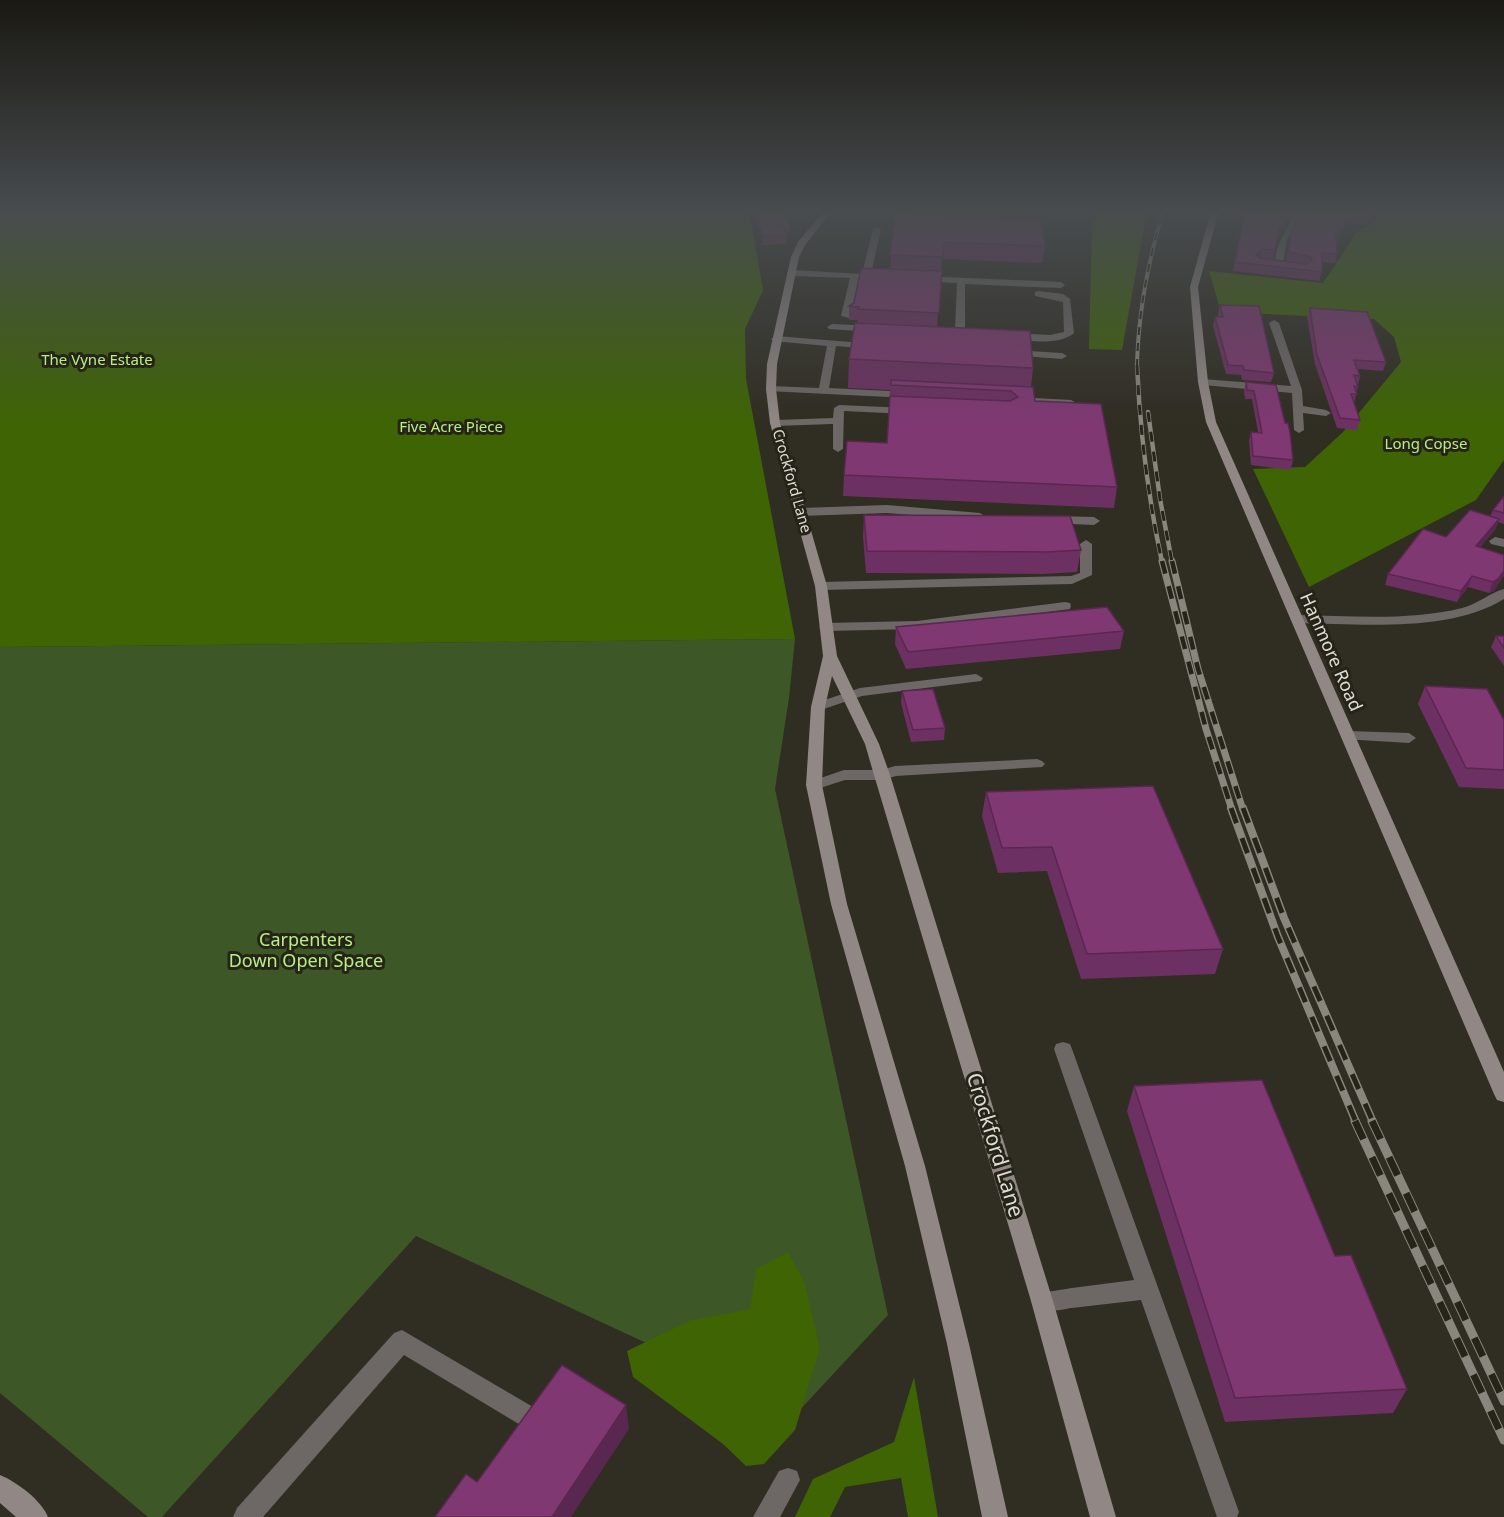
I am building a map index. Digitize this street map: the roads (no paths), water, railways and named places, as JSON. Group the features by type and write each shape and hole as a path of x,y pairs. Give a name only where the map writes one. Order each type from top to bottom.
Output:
{"street":[{"name":"Crockford Lane","path":"790,282 776,339 771,390 783,458 801,512 821,586 830,656 872,744 882,775 1042,1301 1103,1517"},
{"path":"846,316 854,282"},
{"path":"935,282 1054,295 1063,297 1067,301 1069,333 1066,336 1004,335"},
{"name":"Hanmore Road","path":"1195,282 1194,287 1203,382 1211,422 1504,1094"},
{"path":"962,286 1060,285"},
{"path":"960,333 962,286"},
{"path":"1274,323 1298,390 1299,430"},
{"path":"832,327 888,330"},
{"path":"931,332 971,333"},
{"path":"776,339 878,346"},
{"path":"824,391 832,344"},
{"path":"1005,353 1062,356"},
{"path":"1203,382 1298,390"},
{"path":"771,390 918,396"},
{"path":"1000,400 1071,403"},
{"path":"838,449 839,408 918,411"},
{"path":"1299,409 1326,413"},
{"path":"775,423 838,421"},
{"path":"801,512 887,508 989,518"},
{"path":"1035,520 1094,521"},
{"path":"821,586 1072,579 1086,575 1086,544"},
{"path":"1297,619 1425,617 1460,613 1503,596"},
{"path":"826,627 917,625 1065,606"},
{"name":"Crockford Lane","path":"830,656 818,707 814,784 838,904 915,1166 958,1344 995,1517"},
{"path":"818,707 860,692 976,678"},
{"path":"1348,736 1409,738"},
{"path":"814,784 844,775 882,775 895,771 1037,764"},
{"path":"1063,1049 1227,1512"},
{"path":"1042,1301 1148,1289"},
{"path":"246,1517 402,1341 525,1415"},
{"path":"766,1517 788,1480"},
{"path":"0,1487 35,1517"}],"railway":[{"path":"1137,366 1139,327 1146,282"},
{"path":"1137,366 1145,464 1162,562"},
{"path":"1148,412 1160,499 1172,562"},
{"path":"1162,561 1206,729 1232,810"},
{"path":"1172,561 1198,669 1243,810"},
{"path":"1231,808 1278,937 1356,1122"},
{"path":"1243,808 1284,918 1373,1122"},
{"path":"1355,1121 1504,1440"},
{"path":"1372,1121 1504,1401"}],"park label":[{"name":"The Vyne Estate","path":"97,360"},
{"name":"Five Acre Piece","path":"451,427"},
{"name":"Long Copse","path":"1426,444"},
{"name":"Carpenters Down Open Space","path":"306,950"}]}
